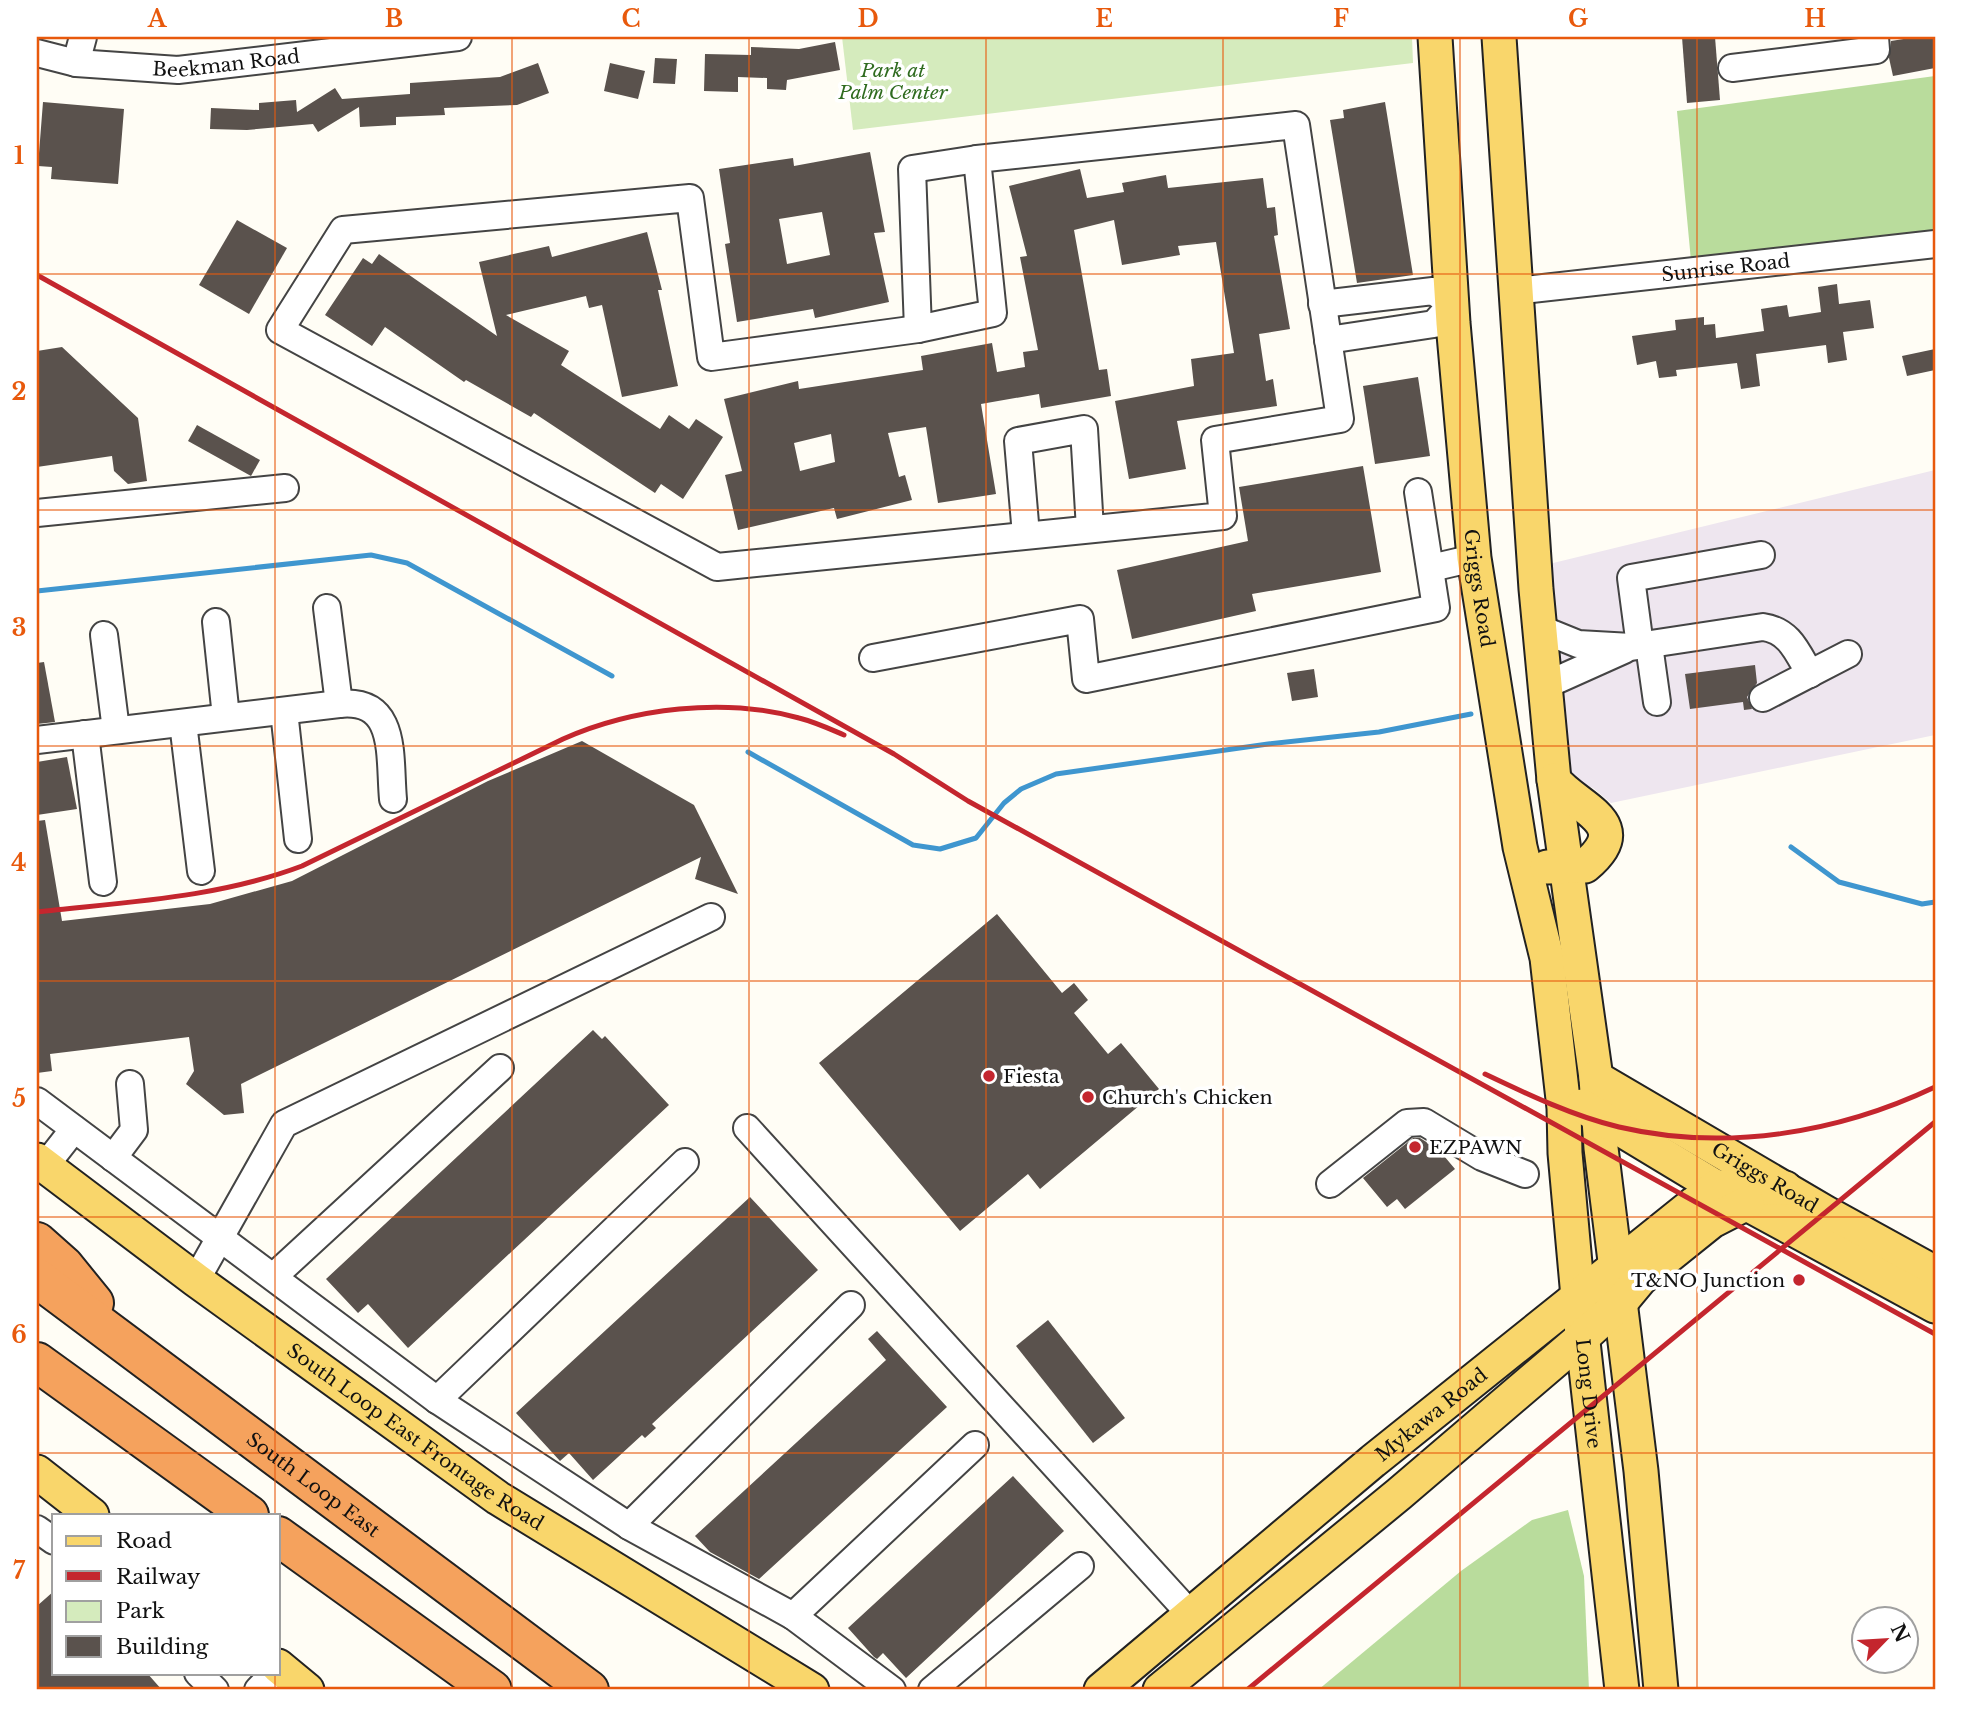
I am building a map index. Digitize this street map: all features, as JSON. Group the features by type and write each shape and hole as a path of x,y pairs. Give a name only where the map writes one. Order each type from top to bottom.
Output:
{"highway":[{"path":"37,1242 64,1266 130,1348"},
{"name":"South Loop East","path":"37,1278 589,1690"},
{"path":"37,1362 249,1514"},
{"path":"280,1537 492,1690"}],"main road":[{"name":"Griggs Road","path":"1435,37 1452,304 1475,558 1520,847 1547,958 1562,1094 1716,1187 1935,1306"},
{"path":"1499,37 1515,291 1554,780 1596,1078 1661,1690"},
{"path":"1520,847 1550,868 1567,867"},
{"name":"Griggs Road","path":"1596,1078 1935,1273"},
{"name":"Long Drive","path":"1562,1094 1578,1297 1622,1690"},
{"name":"South Loop East Frontage Road","path":"41,1163 195,1280 498,1498 812,1690"},
{"path":"1716,1187 1785,1188"},
{"name":"Mykawa Road","path":"1101,1690 1373,1461 1716,1187"},
{"name":"Mykawa Road","path":"1160,1690 1318,1562 1584,1336 1621,1302 1641,1278 1702,1229 1747,1203"},
{"path":"1373,1461 1399,1494"},
{"path":"37,1472 91,1514"},
{"path":"1292,1530 1318,1562"},
{"path":"1612,1590 1650,1587"},
{"path":"276,1674 307,1690"}],"street":[{"path":"76,63 83,37"},
{"name":"Beekman Road","path":"37,53 76,63 178,70 341,44 458,37"},
{"path":"1732,68 1876,50 1875,37"},
{"path":"918,329 912,169 977,159 1296,125 1339,419 1215,440 1223,516 717,567 280,330 343,230 690,198 711,357 918,329 993,313 977,159"},
{"name":"Sunrise Road","path":"1515,291 1935,244"},
{"path":"1322,303 1433,291 1452,304 1434,324 1328,340"},
{"path":"1376,298 1381,333"},
{"path":"1026,535 1018,441 1084,429 1090,529"},
{"path":"37,513 285,488"},
{"path":"873,658 1080,619 1086,679 1436,608 1418,492"},
{"path":"1657,702 1640,646 1631,578 1761,555"},
{"path":"1431,568 1475,558"},
{"path":"327,608 338,704"},
{"path":"216,622 226,718"},
{"path":"1541,629 1578,644 1640,646 1763,628 1776,629 1788,636 1810,674"},
{"path":"104,635 116,730"},
{"path":"1546,685 1640,646"},
{"path":"1763,698 1848,654"},
{"path":"37,740 338,704 365,705 381,715 387,734 393,799"},
{"path":"284,710 298,839"},
{"path":"183,723 201,871"},
{"path":"85,734 103,882"},
{"path":"195,1280 284,1124 710,917"},
{"path":"274,1276 500,1068"},
{"path":"113,1158 134,1130 130,1084"},
{"path":"37,1101 437,1400 629,1526 793,1616 892,1690"},
{"path":"1330,1184 1408,1123 1424,1122 1482,1157 1525,1174"},
{"path":"747,1128 1192,1616"},
{"path":"41,1163 74,1129"},
{"path":"437,1400 685,1162"},
{"path":"629,1526 851,1305"},
{"path":"793,1616 975,1445"},
{"path":"37,1529 52,1540"},
{"path":"932,1690 1080,1566"},
{"path":"199,1674 215,1690"}],"shaded area":[{"path":"1935,470 1935,735 1611,803 1593,788 1567,778 1549,564"}],"green space":[{"name":"Park at Palm Center","path":"842,37 1412,37 1413,63 853,130"},
{"path":"1935,76 1935,234 1691,261 1677,111"},
{"path":"1568,1510 1584,1576 1589,1690 1318,1690 1461,1571 1532,1520"}],"building":[{"path":"1682,37 1715,37 1720,100 1687,103"},
{"path":"1935,37 1935,68 1893,76 1889,58 1891,41"},
{"path":"835,42 840,70 787,80 786,90 767,89 767,78 738,77 738,92 704,91 705,54 751,55 751,47 799,49"},
{"path":"655,58 677,59 675,84 653,83"},
{"path":"538,63 549,93 517,105 444,108 445,115 396,117 396,125 360,127 359,107 318,132 313,124 247,130 210,129 211,108 259,110 259,103 296,100 297,112 335,88 342,99 410,94 410,83 500,77"},
{"path":"610,63 645,71 638,99 604,91"},
{"path":"43,102 124,109 118,184 51,179 52,167 38,166"},
{"path":"1385,102 1413,275 1357,283 1330,120 1344,118 1343,110"},
{"path":"870,152 885,232 874,233 889,302 815,318 813,309 737,322 725,244 730,243 719,169 793,158 794,166","holes":["822,212 830,255 787,264 779,219"]},
{"path":"1080,169 1087,198 1124,192 1122,183 1166,175 1168,188 1263,178 1267,208 1275,207 1278,235 1274,236 1290,329 1259,334 1266,381 1273,379 1277,406 1177,421 1186,469 1129,479 1115,401 1194,386 1191,359 1234,353 1216,242 1178,246 1180,255 1122,265 1114,220 1074,230 1099,370 1107,369 1111,396 1041,408 1039,394 981,404 996,494 938,503 926,427 888,433 899,477 905,475 912,500 837,519 834,508 738,530 725,475 742,471 724,399 798,381 799,389 923,370 921,356 992,343 997,372 1025,367 1023,352 1038,350 1020,257 1027,256 1009,186","holes":["831,434 835,462 800,471 794,443"]},
{"path":"237,220 287,248 249,314 199,285"},
{"path":"647,232 662,290 658,290 678,386 622,397 602,305 589,308 586,296 506,315 569,351 561,365 660,429 669,415 689,429 696,419 723,437 683,499 661,484 655,493 534,413 531,417 466,380 464,382 385,327 372,346 325,315 363,258 372,264 379,254 497,336 479,262 549,246 552,257"},
{"path":"1837,284 1839,304 1870,300 1874,328 1843,332 1847,360 1828,363 1826,345 1756,354 1760,386 1741,389 1737,363 1676,370 1677,376 1659,378 1656,361 1637,365 1632,336 1676,330 1675,320 1704,317 1704,325 1715,324 1716,338 1764,331 1761,309 1787,305 1789,317 1821,312 1818,287"},
{"path":"62,347 138,418 147,481 128,484 114,471 112,456 37,467 37,351"},
{"path":"1935,349 1935,370 1907,376 1902,356"},
{"path":"1418,377 1430,456 1375,464 1363,386"},
{"path":"197,425 260,460 251,476 188,441"},
{"path":"1363,466 1381,572 1252,594 1256,611 1132,639 1117,570 1248,541 1239,487"},
{"path":"44,662 55,722 37,724 37,663"},
{"path":"1755,665 1757,683 1747,697 1752,709 1744,710 1743,702 1690,709 1685,674"},
{"path":"1314,669 1318,697 1292,701 1287,673"},
{"path":"582,741 694,805 738,894 695,879 701,857 241,1084 244,1113 224,1115 186,1084 194,1071 189,1037 50,1054 52,1071 37,1073 37,821 45,820 62,921 210,904 292,881 488,781"},
{"path":"67,757 77,809 37,815 37,762"},
{"name":"Fiesta","path":"997,914 1062,993 1074,983 1088,1000 1074,1013 1108,1054 1121,1043 1159,1089 1040,1189 1028,1174 960,1231 819,1063"},
{"path":"593,1030 602,1039 605,1036 669,1105 408,1348 368,1304 358,1313 326,1279"},
{"name":"EZPAWN","path":"1413,1138 1420,1138 1439,1150 1455,1169 1405,1209 1397,1199 1387,1207 1363,1178"},
{"path":"750,1197 818,1270 652,1424 656,1428 645,1438 642,1435 593,1480 569,1453 560,1461 516,1413"},
{"path":"1048,1320 1125,1418 1093,1443 1016,1346"},
{"path":"877,1331 947,1407 759,1579 710,1552 695,1536 886,1360 868,1339"},
{"path":"1013,1476 1064,1531 906,1678 883,1653 877,1659 874,1657 848,1628"},
{"path":"52,1593 52,1674 148,1674 162,1690 37,1690 37,1606"}],"waterway":[{"path":"37,591 371,555 407,563 612,676"},
{"path":"748,752 913,845 940,849 976,838 1004,803 1021,789 1056,774 1268,744 1379,732 1471,714"},
{"path":"1791,847 1839,882 1922,904 1935,902"}],"railway":[{"path":"37,275 894,754 968,801 1935,1334"},
{"path":"37,912 171,897 270,877 302,866 563,739 590,728 649,713 710,707 740,708 799,718 844,735"},
{"path":"1485,1074 1585,1117 1619,1127 1700,1138 1781,1134 1821,1126 1860,1116 1935,1087"},
{"path":"1247,1690 1935,1122"}],"place":[{"name":"Fiesta","path":"989,1076"},
{"name":"Church's Chicken","path":"1088,1097"},
{"name":"EZPAWN","path":"1415,1147"},
{"name":"T&NO Junction","path":"1799,1280"}]}
